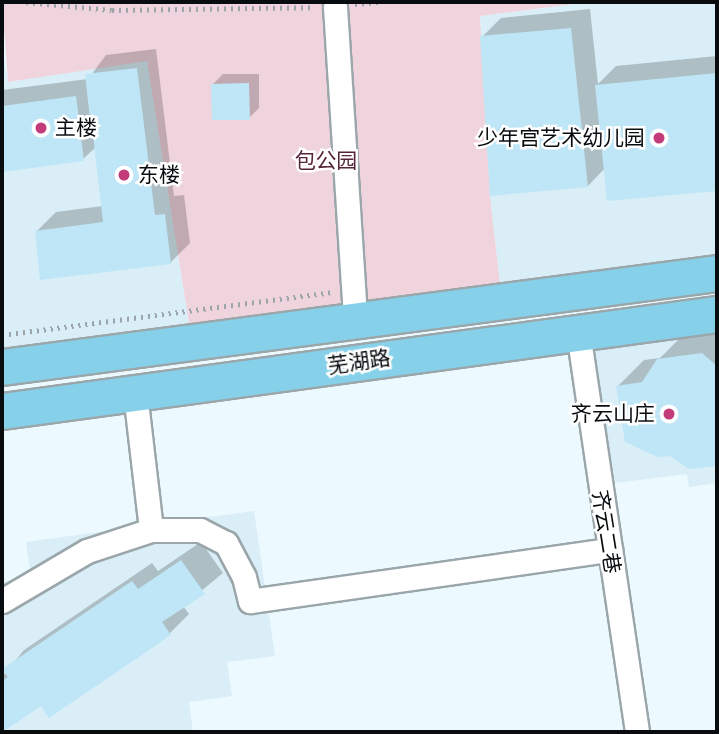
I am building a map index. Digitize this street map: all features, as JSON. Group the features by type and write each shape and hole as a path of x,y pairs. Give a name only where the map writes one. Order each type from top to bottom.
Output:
{"main road":[{"name":"芜湖路","path":"2,367 717,273"},
{"name":"芜湖路","path":"2,411 717,314"}],"street":[{"path":"335,7 355,320"},
{"name":"齐云二巷","path":"578,332 637,732"},
{"path":"135,393 151,530"},
{"path":"2,601 87,551 151,530 200,530 226,543 244,577 250,601 610,550"}],"path":[{"path":"26,2 112,10 335,7 380,2"},
{"path":"112,10 113,2"}],"shaded area":[{"path":"589,2 717,2 717,273 502,301 490,196 480,16"},
{"path":"2,47 8,82 147,60 192,342 2,367"},
{"path":"717,314 717,483 689,487 687,474 598,485 578,332"},
{"path":"254,511 275,656 227,662 232,696 189,702 193,732 2,732 2,582 31,578 26,542"}],"green space":[{"name":"包公园","path":"2,2 589,2 480,16 490,196 502,301 192,342 147,61 8,82"}],"building":[{"path":"571,28 588,187 490,196 480,36"},
{"name":"东楼","path":"137,68 155,215 165,214 171,264 40,280 35,231 103,222 93,135 81,137 84,161 2,172 2,106 76,96 79,120 90,119 85,74"},
{"name":"少年宫艺术幼儿园","path":"717,73 717,191 607,201 595,85"},
{"path":"249,83 250,120 212,120 211,84"},
{"name":"齐云山庄","path":"702,353 717,366 717,466 689,469 670,456 658,457 625,442 616,386 642,382 657,359"},
{"path":"181,560 205,594 162,622 171,635 49,718 41,706 4,731 2,681 8,677 2,669 132,581 138,589"}],"place":[{"name":"主楼","path":"41,128"},
{"name":"少年宫艺术幼儿园","path":"659,138"},
{"name":"东楼","path":"124,175"},
{"name":"齐云山庄","path":"669,414"}]}
